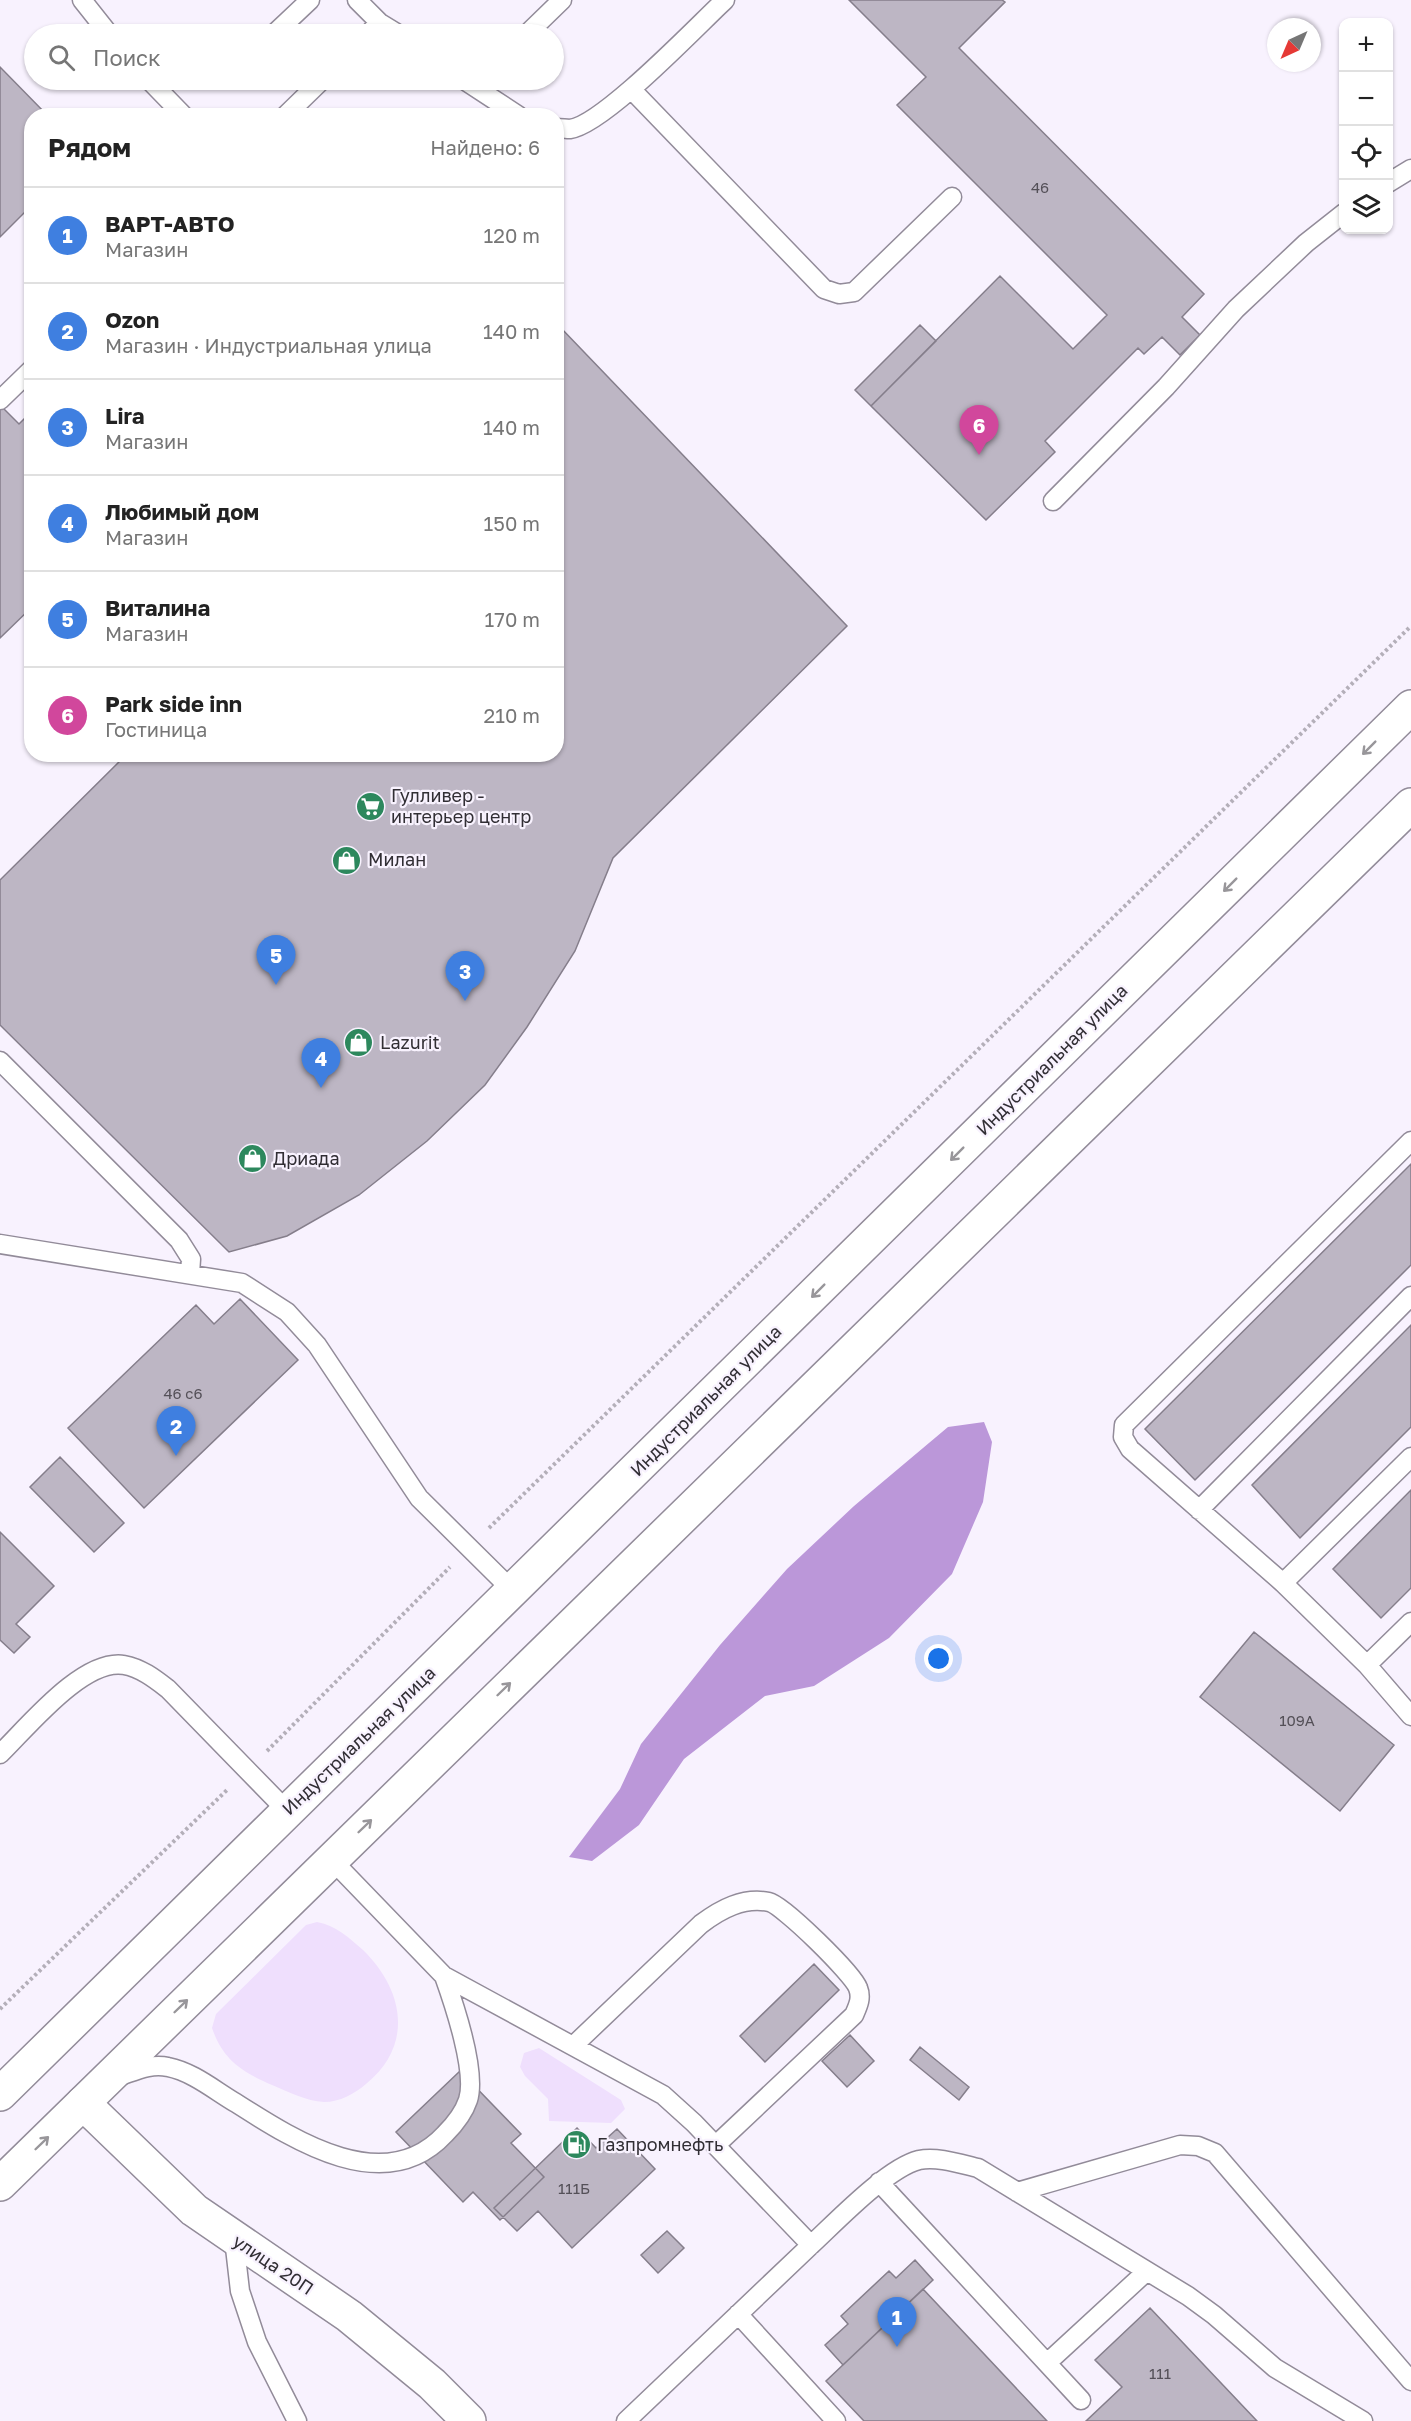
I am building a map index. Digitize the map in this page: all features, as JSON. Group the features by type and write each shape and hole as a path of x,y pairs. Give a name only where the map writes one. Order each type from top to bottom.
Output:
{"main road":[{"name":"Индустриальная улица","path":"0,2094 1411,707"},
{"path":"0,2184 1411,805"},
{"name":"улица 20П","path":"93,2092 158,2178 194,2210 349,2316 432,2384 469,2421"}],"lane":[{"path":"82,0 101,24"},
{"path":"285,24 310,0"},
{"path":"357,0 372,24"},
{"path":"537,24 562,0"},
{"path":"564,129 571,129 594,119 631,89 724,0"},
{"path":"631,89 824,289 832,292 840,294 854,292 952,196"},
{"path":"159,90 176,108"},
{"path":"293,108 312,90"},
{"path":"484,90 508,108"},
{"path":"1393,180 1411,169"},
{"path":"1053,501 1166,387 1236,309 1306,243 1339,217"},
{"path":"0,400 24,377"},
{"path":"0,1061 179,1240 191,1259 190,1274"},
{"path":"1411,1142 1124,1425 1123,1437 1130,1449 1283,1582 1368,1665 1411,1716"},
{"path":"0,1244 242,1283 287,1312 317,1345 419,1498 513,1591"},
{"path":"1199,1510 1411,1296"},
{"path":"1283,1582 1411,1457"},
{"path":"1368,1665 1411,1622"},
{"path":"0,1754 77,1680 104,1666 123,1665 151,1676 168,1689 287,1811"},
{"path":"331,1859 444,1976 663,2095 716,2145 811,2245"},
{"path":"573,2046 701,1924 720,1910 756,1900 772,1903 787,1911 847,1973 858,1988 860,2001 854,2015 716,2145"},
{"path":"93,2092 148,2066 166,2066 190,2074 276,2129 328,2153 366,2164 408,2160 435,2145 453,2125 468,2099 468,2062 458,2016 444,1976"},
{"path":"1017,2192 1180,2145 1198,2146 1215,2153 1411,2381"},
{"path":"626,2421 879,2182 919,2160 951,2161 978,2168 1147,2271 1214,2315 1275,2368 1363,2421"},
{"path":"879,2182 1081,2400"},
{"path":"234,2239 240,2291 257,2342 297,2421"},
{"path":"1047,2363 1147,2271"},
{"path":"738,2314 836,2421"}],"path":[{"path":"0,2009 247,1771 469,1548 1411,626"}],"shaded area":[{"path":"984,1422 992,1442 983,1502 952,1574 889,1638 814,1686 765,1696 684,1759 639,1825 592,1861 569,1857 620,1789 641,1744 720,1645 787,1569 854,1506 948,1427"},
{"path":"317,1922 331,1926 342,1933 363,1950 377,1966 388,1982 398,2017 397,2035 392,2052 381,2069 352,2094 336,2101 324,2102 291,2093 243,2070 222,2049 212,2028 216,2014 306,1925"},
{"path":"539,2048 621,2100 625,2109 611,2123 549,2121 548,2099 525,2076 520,2067 524,2053"}],"building":[{"path":"849,0 1002,0 1005,2 959,48 1204,294 1182,317 1200,335 1180,355 1162,337 1144,354 1138,348 1045,441 1055,452 986,520 871,406 1000,276 1073,349 1107,315 897,105 926,77"},
{"path":"0,67 40,108 24,108 24,213 0,237"},
{"path":"920,325 936,341 871,406 855,390"},
{"name":"Гулливер - интерьер центр","path":"564,331 847,626 613,858 575,951 527,1027 485,1085 427,1141 359,1195 287,1236 229,1252 0,1025 0,880 119,762 564,762"},
{"path":"0,405 19,424 24,419 24,615 0,638"},
{"path":"1411,1164 1411,1265 1195,1480 1145,1429"},
{"path":"240,1299 298,1360 144,1508 68,1428 196,1305 214,1324"},
{"path":"1411,1325 1411,1427 1300,1538 1252,1485"},
{"path":"60,1457 124,1523 94,1552 30,1487"},
{"path":"1411,1490 1411,1588 1381,1618 1333,1569"},
{"path":"0,1532 54,1586 16,1624 30,1637 14,1653 0,1640"},
{"path":"1254,1632 1394,1745 1340,1811 1200,1697"},
{"path":"814,1964 839,1990 765,2062 740,2036"},
{"path":"850,2035 874,2061 847,2087 822,2061"},
{"path":"920,2047 969,2087 959,2100 910,2060"},
{"path":"460,2071 521,2134 511,2143 544,2177 500,2220 473,2192 463,2202 396,2132"},
{"path":"577,2128 596,2148 617,2129 655,2169 572,2248 538,2211 517,2231 494,2208"},
{"path":"667,2231 684,2248 658,2273 641,2255"},
{"path":"915,2260 933,2280 843,2365 825,2345 848,2324 841,2316 889,2271 896,2278"},
{"path":"923,2289 1047,2421 864,2421 826,2381"},
{"path":"1150,2308 1257,2421 1086,2421 1122,2387 1095,2360"}],"place":[{"name":"Park side inn","path":"979,455"},
{"name":"Гулливер - интерьер центр","path":"370,806"},
{"name":"Милан","path":"347,860"},
{"name":"Виталина","path":"276,985"},
{"name":"Lira","path":"465,1001"},
{"name":"Lazurit","path":"359,1043"},
{"name":"Любимый дом","path":"321,1088"},
{"name":"Дриада","path":"252,1159"},
{"name":"Ozon","path":"176,1456"},
{"name":"Газпромнефть","path":"576,2145"},
{"name":"ВАРТ-АВТО","path":"897,2347"}]}
